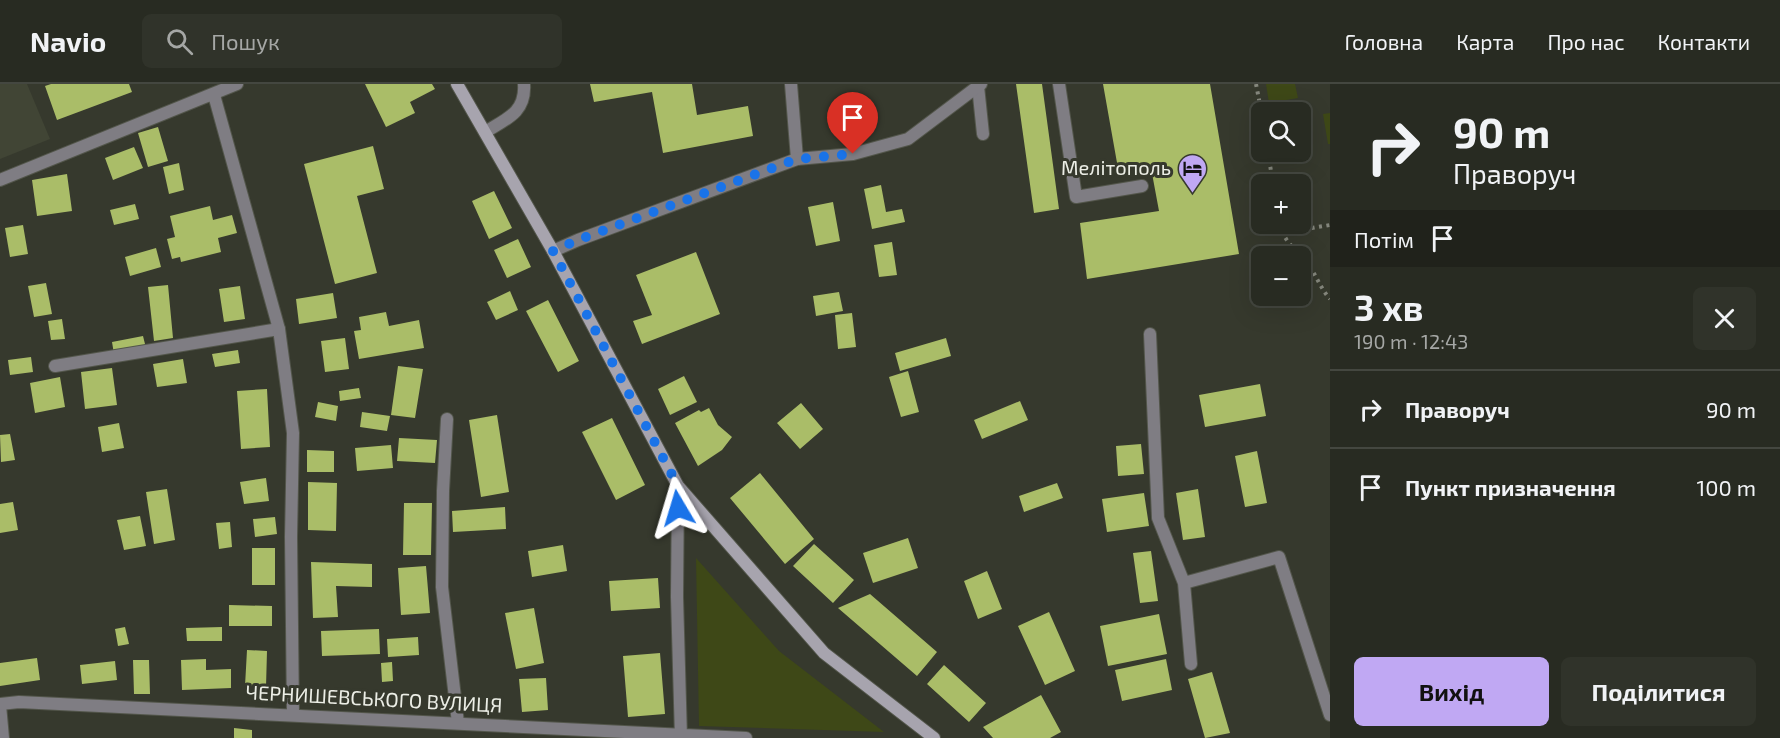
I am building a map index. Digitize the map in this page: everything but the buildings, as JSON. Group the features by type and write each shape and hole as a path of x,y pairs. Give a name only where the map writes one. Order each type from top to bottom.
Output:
{"main road":[{"path":"457,84 553,251 678,486 824,652 933,738"}],"street":[{"path":"0,180 237,84"},
{"path":"485,132 512,116 522,105 524,84"},
{"path":"791,84 797,159"},
{"path":"1059,84 1076,197 1142,186"},
{"path":"553,251 797,159 853,154 908,139 980,85"},
{"path":"980,85 983,134"},
{"path":"214,95 279,329 293,434 291,537 293,715"},
{"path":"55,366 279,329"},
{"path":"1150,334 1158,518 1184,583 1191,664"},
{"path":"447,419 442,491 442,586 458,723"},
{"path":"678,486 677,597 681,736"},
{"path":"1184,583 1279,557 1330,715"},
{"name":"ЧЕРНИШЕВСЬКОГО ВУЛИЦЯ","path":"0,705 19,702 746,738"},
{"path":"0,705 3,738"}],"path":[{"path":"1256,84 1259,102"},
{"path":"1311,228 1330,225"},
{"path":"1282,234 1312,270 1318,284 1330,299"}],"shaded area":[{"path":"0,84 27,84 50,139 0,159"}],"green space":[{"path":"1266,84 1295,84 1298,98 1269,102"},
{"path":"1330,113 1330,144 1328,144 1323,114"},
{"path":"696,558 779,651 884,732 699,726"}],"place":[{"name":"Мелітополь","path":"1192,194"}],"route":[{"path":"678,508 678,486 553,251 797,159 853,154"}]}
